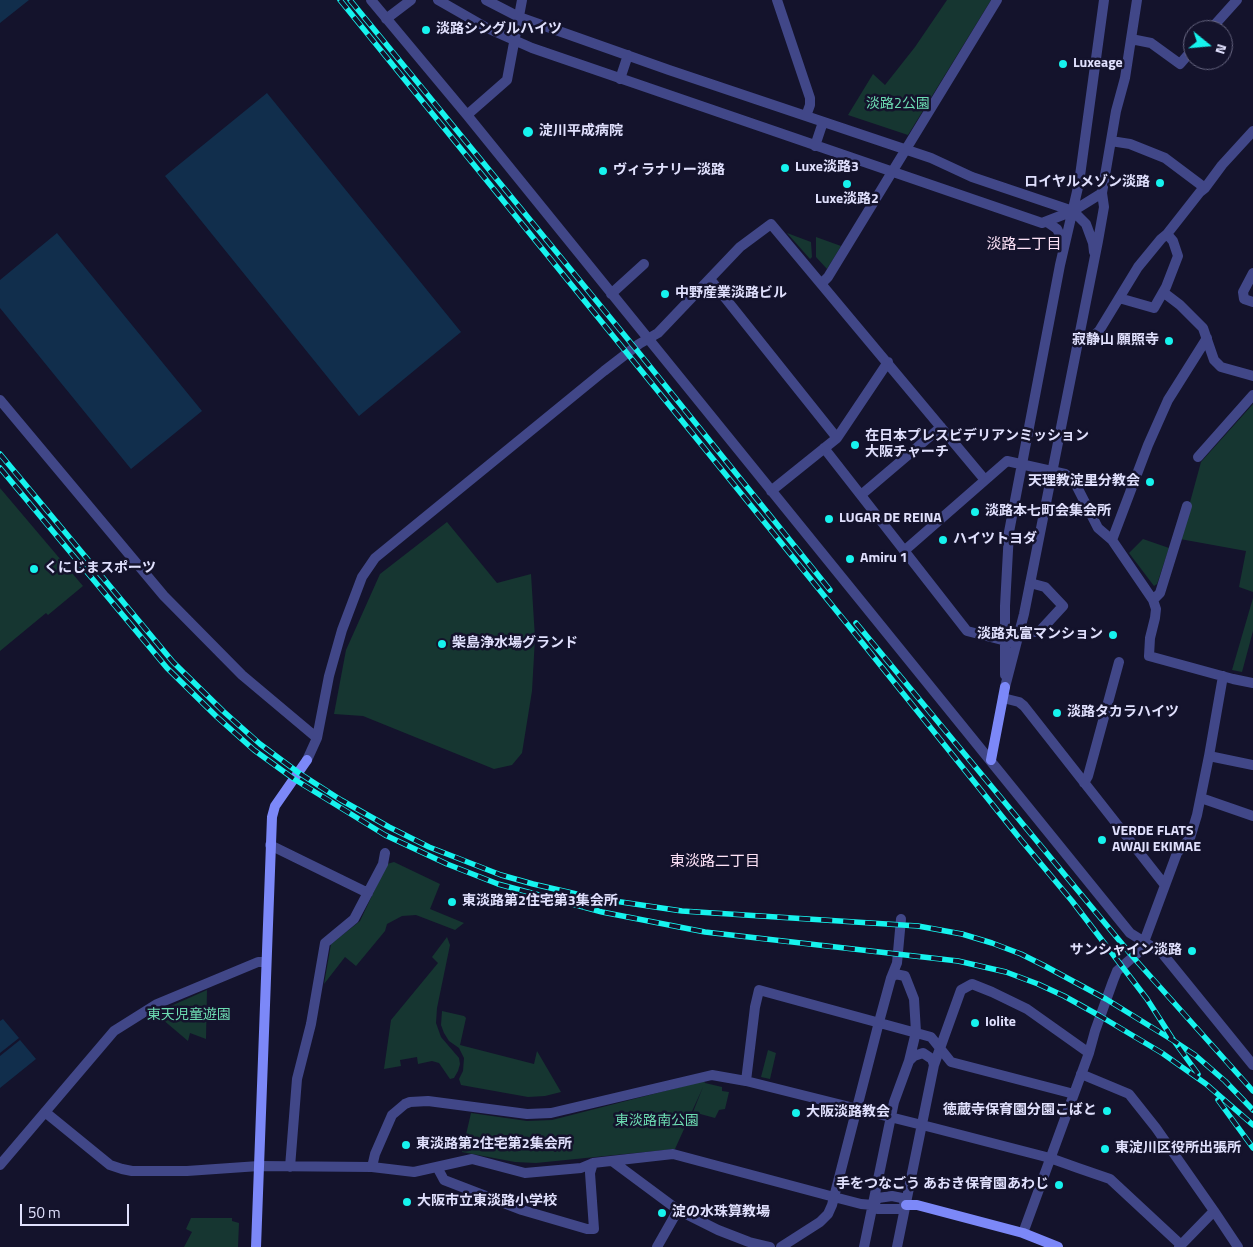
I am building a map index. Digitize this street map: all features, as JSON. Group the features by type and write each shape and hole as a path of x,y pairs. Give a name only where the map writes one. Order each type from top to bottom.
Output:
{"street":[{"path":"371,0 467,115 1130,933 1162,953 1252,1063"},
{"path":"386,19 411,0"},
{"path":"438,0 515,41 620,79 1042,223 1073,211 1102,194"},
{"path":"486,0 519,16 906,149 972,177 1073,211 1086,224 1094,242 1094,263"},
{"path":"467,115 507,80 522,0"},
{"path":"777,0 810,98 810,105 806,116"},
{"path":"822,283 828,277 997,0"},
{"path":"1005,687 1004,640 1008,532 1063,250 1079,184 1104,0"},
{"path":"991,760 1005,687 1017,644 1030,583 1094,263 1104,207 1102,194 1116,111 1125,78 1137,0"},
{"path":"1219,20 1236,0"},
{"path":"1131,39 1151,43 1180,64 1183,61"},
{"path":"620,79 628,55"},
{"path":"815,146 823,122"},
{"path":"1079,336 1092,337 1099,331 1138,268 1222,165 1253,131"},
{"path":"1111,141 1130,144 1165,158 1205,188"},
{"path":"1047,222 1057,229 1061,237 1063,250"},
{"path":"256,1247 272,817 275,806 307,760 317,738 329,676 342,630 362,577 375,558 604,371 639,344 658,333 740,247 771,224 986,480"},
{"path":"1119,298 1154,308 1178,256 1167,234"},
{"path":"611,294 644,264"},
{"path":"1253,273 1243,292 1244,300 1253,302"},
{"path":"710,279 837,438"},
{"path":"1163,292 1192,316 1203,328 1214,360 1221,367 1253,376"},
{"path":"1112,540 1148,445 1168,400 1207,338"},
{"path":"771,491 837,438 888,362"},
{"path":"1198,457 1253,395"},
{"path":"0,400 164,596 242,675 317,738"},
{"path":"861,494 941,426"},
{"path":"824,448 967,631 1017,644"},
{"path":"904,551 1007,461 1065,474 1072,479 1098,528 1112,540 1153,600 1156,609 1150,638 1149,656 1253,683"},
{"path":"1153,600 1160,593 1187,506"},
{"path":"1020,629 1039,632 1063,606 1045,586 1030,583"},
{"path":"1084,782 1088,776 1119,662"},
{"path":"1023,1233 1117,971 1142,950 1164,884 1177,853 1190,838 1201,798 1223,676"},
{"path":"1003,698 1019,702 1024,706 1164,884"},
{"path":"1209,756 1253,765"},
{"path":"1201,798 1253,816"},
{"path":"270,846 368,893"},
{"path":"290,1167 297,1079 311,1024 325,943 354,919 383,864 386,853"},
{"path":"782,1247 828,1214 891,978 897,963 901,919"},
{"path":"0,1165 114,1031 157,1004 258,962 266,962"},
{"path":"864,1247 890,1118 909,1061 916,1032 914,999 905,976 895,974 891,978"},
{"path":"897,1247 934,1065 961,990 972,984 1027,1009 1089,1053"},
{"path":"746,1081 759,990 916,1032 931,1037 951,1062 1074,1094"},
{"path":"909,1061 914,1056 922,1053 932,1059 934,1065"},
{"path":"372,1167 375,1154 392,1115 410,1102 433,1102 527,1114 551,1113 712,1074 1050,1158 1110,1179 1180,1246 1214,1211"},
{"path":"1081,1074 1129,1094 1156,1128 1238,1247"},
{"path":"45,1112 110,1165 132,1171 187,1172 259,1166 372,1167 414,1172 472,1159 526,1173 580,1168 594,1163 673,1154 834,1197 873,1205"},
{"path":"612,1161 678,1210 726,1233 749,1242 770,1247"},
{"path":"437,1167 444,1180 522,1210 587,1229 594,1229 590,1173 594,1163"},
{"path":"873,1205 878,1198 892,1196 902,1198 906,1205"},
{"path":"906,1205 917,1206 1023,1233 1058,1247"},
{"path":"657,1247 678,1210"}],"green space":[{"name":"淡路2公園","path":"947,0 991,0 908,135 848,115 873,74 885,85 915,47"},
{"path":"787,233 811,242 812,257 810,259"},
{"path":"816,237 841,246 827,269 816,257"},
{"path":"1253,404 1253,592 1239,587 1246,551 1180,539 1201,462"},
{"name":"くにじまスポーツ","path":"0,488 83,586 48,615 46,613 0,651"},
{"name":"柴島浄水場グランド","path":"447,522 497,583 531,574 535,638 532,691 522,753 512,765 494,769 363,716 334,714 346,650 380,574"},
{"path":"1143,539 1169,548 1157,584 1154,586 1129,553"},
{"path":"1253,598 1253,631 1242,672 1232,670"},
{"path":"394,862 440,884 430,909 464,923 455,930 416,915 402,916 387,924 385,931 356,966 345,957 324,984 331,944 360,921 387,864"},
{"path":"447,937 450,945 437,1008 436,1023 441,1037 459,1058 458,1071 454,1078 450,1079 439,1063 432,1061 418,1064 417,1057 400,1060 401,1066 384,1069 391,1020 438,963 432,957"},
{"name":"東天児童遊園","path":"207,990 206,1039 190,1033 188,1041 155,1013"},
{"path":"442,1011 466,1018 460,1045 534,1064 537,1051 561,1092 545,1096 528,1097 461,1085 459,1079 463,1071 464,1058 459,1048 449,1041 444,1033 441,1025"},
{"path":"768,1050 776,1053 770,1079 761,1077"},
{"name":"東淡路南公園","path":"704,1081 705,1083 722,1087 722,1091 729,1092 725,1109 719,1110 715,1118 693,1112 703,1087 675,1149 536,1163 515,1162 462,1152 471,1113 527,1121 552,1120"},
{"path":"191,1218 232,1218 232,1221 239,1223 238,1247 184,1247 192,1232 186,1229"}],"water":[{"path":"0,0 29,0 0,23"},
{"path":"267,93 461,332 359,416 165,176"},
{"path":"57,233 202,411 131,469 0,308 0,280"},
{"path":"3,1019 19,1038 0,1053 0,1021"},
{"path":"20,1040 36,1059 0,1088 0,1056"}],"railway":[{"path":"340,0 1072,901 1147,999 1198,1074"},
{"path":"350,0 830,590"},
{"path":"0,454 173,662 223,711 260,744 299,773 341,800 389,827 429,847 501,875 594,898 682,911 918,926 962,934 992,943 1045,966 1106,999 1174,1041 1195,1055 1225,1081 1253,1110"},
{"path":"0,468 167,668 217,717 254,750 294,779 385,835 447,864 498,884 602,912 705,932 958,961 1006,972 1064,996 1162,1053 1206,1084 1253,1125"},
{"path":"856,623 1133,957 1253,1091"},
{"path":"1218,1100 1253,1148"}],"place":[{"name":"淡路シングルハイツ","path":"426,30"},
{"name":"Luxeage","path":"1063,64"},
{"name":"淀川平成病院","path":"528,132"},
{"name":"Luxe淡路3","path":"785,168"},
{"name":"ヴィラナリー淡路","path":"603,171"},
{"name":"ロイヤルメゾン淡路","path":"1160,183"},
{"name":"Luxe淡路2","path":"847,184"},
{"name":"中野産業淡路ビル","path":"665,294"},
{"name":"寂静山 願照寺","path":"1169,341"},
{"name":"在日本プレスビデリアンミッション 大阪チャーチ","path":"855,445"},
{"name":"天理教淀里分教会","path":"1150,482"},
{"name":"淡路本七町会集会所","path":"975,512"},
{"name":"LUGAR DE REINA","path":"829,519"},
{"name":"ハイツトヨダ","path":"943,540"},
{"name":"Amiru 1","path":"850,559"},
{"name":"くにじまスポーツ","path":"34,569"},
{"name":"淡路丸富マンション","path":"1113,635"},
{"name":"柴島浄水場グランド","path":"442,644"},
{"name":"淡路タカラハイツ","path":"1057,713"},
{"name":"VERDE FLATS AWAJI EKIMAE","path":"1102,840"},
{"name":"東淡路第2住宅第3集会所","path":"452,902"},
{"name":"サンシャイン淡路","path":"1192,951"},
{"name":"Iolite","path":"975,1023"},
{"name":"徳蔵寺保育園分園こばと","path":"1107,1111"},
{"name":"大阪淡路教会","path":"796,1113"},
{"name":"東淡路第2住宅第2集会所","path":"406,1145"},
{"name":"東淀川区役所出張所","path":"1105,1149"},
{"name":"手をつなごう あおき保育園あわじ","path":"1059,1185"},
{"name":"大阪市立東淡路小学校","path":"407,1202"},
{"name":"淀の水珠算教場","path":"662,1213"}],"district":[{"name":"淡路二丁目","path":"1024,245"},
{"name":"東淡路二丁目","path":"715,862"}]}
